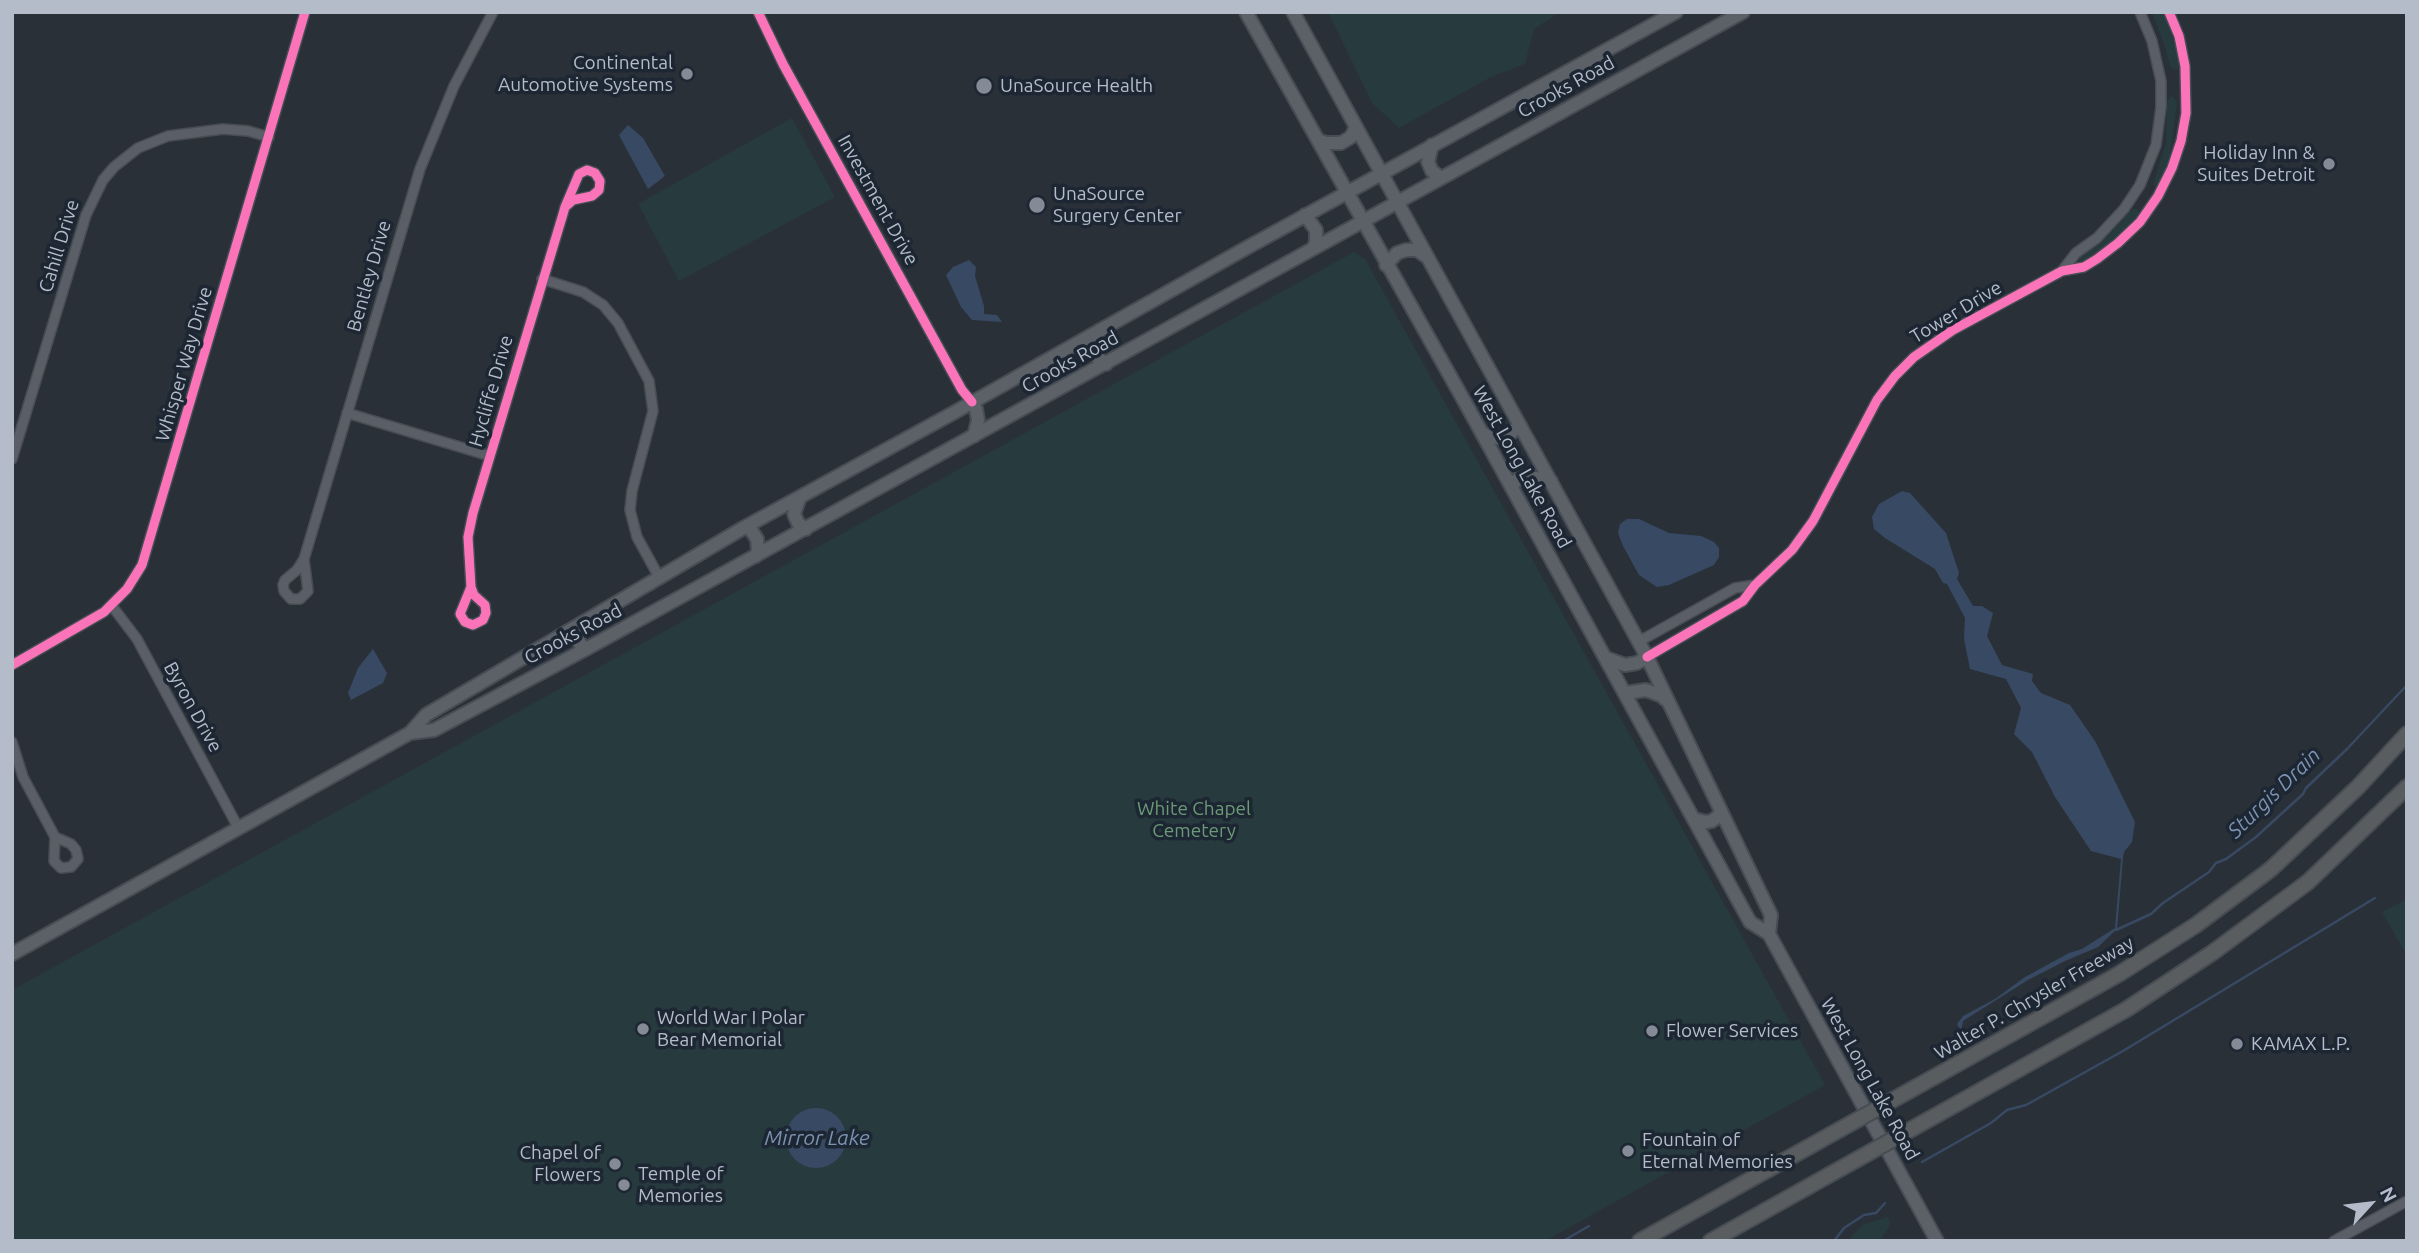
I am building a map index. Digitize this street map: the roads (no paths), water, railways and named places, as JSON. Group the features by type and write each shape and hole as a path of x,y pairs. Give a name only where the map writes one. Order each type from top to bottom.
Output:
{"highway":[{"name":"Walter P. Chrysler Freeway","path":"1640,1241 2119,974 2196,925 2270,869 2358,787 2407,734"},
{"path":"1711,1241 2127,1009 2212,953 2308,882 2407,787"}],"main road":[{"name":"West Long Lake Road","path":"1246,12 1751,922 1769,934 1937,1241"},
{"name":"West Long Lake Road","path":"1293,12 1647,657 1771,915 1769,934"},
{"name":"Crooks Road","path":"12,954 410,733 426,715 745,527 1676,12"},
{"name":"Crooks Road","path":"410,733 434,730 586,649 1743,12"},
{"path":"1318,140 1341,143 1351,137 1356,127"},
{"path":"1432,145 1428,162 1432,172 1441,178"},
{"path":"1305,215 1316,230 1316,243 1313,248"},
{"path":"1386,264 1397,253 1406,250 1417,250 1428,257"},
{"path":"1100,330 1093,348 1097,357 1106,364"},
{"path":"972,402 978,420 974,436"},
{"path":"1482,433 1492,438 1503,437 1520,425"},
{"path":"1511,486 1518,479 1527,476 1551,481"},
{"path":"800,496 794,514 798,523 806,529"},
{"path":"745,527 751,530 757,539 756,556"},
{"path":"582,623 577,631 578,640 586,649"},
{"path":"1605,658 1625,665 1647,657"},
{"path":"1625,693 1646,690 1661,696 1669,703"},
{"path":"1694,819 1712,821 1722,813"}],"street":[{"name":"Whisper Way Drive","path":"12,665 86,624 112,606 136,577 146,552 305,12"},
{"name":"Bentley Drive","path":"304,559 405,217 432,138 454,86 493,12"},
{"name":"Investment Drive","path":"758,12 783,64 962,390 972,402"},
{"name":"Tower Drive","path":"2062,271 2076,253 2097,238 2124,209 2140,185 2156,145 2161,81 2152,41 2140,12"},
{"name":"Tower Drive","path":"1647,657 1743,601 1755,585 1783,561 1802,538 1884,388 1920,352 1946,334 2062,271 2084,267 2123,239 2148,210 2172,168 2184,128 2187,98 2182,51 2169,12"},
{"name":"Cahill Drive","path":"12,459 86,215 103,180 114,167 138,148 168,136 223,129 248,131 269,137"},
{"name":"Hycliffe Drive","path":"471,586 468,537 542,279 565,207 579,174 587,170 596,173 600,181 596,194 573,200 565,207"},
{"path":"542,279 583,292 603,305 618,323 649,381 653,411 632,491 630,510 637,537 659,576"},
{"path":"347,413 491,456"},
{"name":"Tower Drive","path":"1638,642 1735,588 1755,585"},
{"name":"Byron Drive","path":"112,606 137,639 239,829"},
{"path":"12,742 23,777 55,837"},
{"path":"2334,1241 2407,1201"},
{"path":"2352,1231 2358,1241"}],"water":[{"path":"628,125 643,138 665,176 648,189 619,135"},
{"path":"969,260 976,267 975,276 984,314 997,315 1002,322 972,320 961,307 946,275 953,267"},
{"path":"1902,491 1910,493 1946,533 1959,573 1957,579 1973,606 1982,606 1993,613 1987,636 2002,665 2033,674 2032,681 2041,693 2070,705 2095,741 2135,822 2132,842 2124,852 2117,929 2098,947 2028,980 1963,1021 1962,1027 1959,1028 1957,1024 1963,1016 1995,999 2025,977 2069,953 2082,949 2115,928 2121,859 2091,851 2055,797 2032,752 2014,734 2021,708 2006,679 1970,669 1964,639 1965,618 1947,584 1943,583 1935,569 1874,529 1872,517 1879,504"},
{"path":"1627,519 1639,519 1669,533 1701,536 1714,542 1719,548 1719,557 1714,565 1669,585 1657,587 1639,575 1623,546 1618,533 1620,524"},
{"path":"373,649 387,673 383,683 351,700 348,693 358,668"},
{"name":"Mirror Lake","path":"816,1108 833,1113 841,1121 846,1138 841,1155 833,1163 816,1168 799,1163 791,1155 786,1138 791,1121 799,1113"}],"waterway":[{"name":"Sturgis Drain","path":"2116,930 2151,914 2209,872 2216,863 2256,837 2303,794 2407,685"},
{"path":"1922,1162 1991,1123 2007,1110 2026,1105 2123,1051 2375,898"},
{"name":"Sturgis Drain","path":"1961,1027 1962,1031"},
{"name":"Sturgis Drain","path":"1834,1241 1844,1228 1864,1215 1876,1213 1885,1203"},
{"path":"1563,1241 1589,1226"}],"place":[{"name":"Continental Automotive Systems","path":"687,74"},
{"name":"UnaSource Health","path":"984,86"},
{"name":"Holiday Inn & Suites Detroit","path":"2329,164"},
{"name":"UnaSource Surgery Center","path":"1037,205"},
{"name":"World War I Polar Bear Memorial","path":"643,1029"},
{"name":"Flower Services","path":"1652,1031"},
{"name":"KAMAX L.P.","path":"2237,1044"},
{"name":"Fountain of Eternal Memories","path":"1628,1151"},
{"name":"Chapel of Flowers","path":"615,1164"},
{"name":"Temple of Memories","path":"624,1185"}],"park label":[{"name":"White Chapel Cemetery","path":"1194,820"}]}
